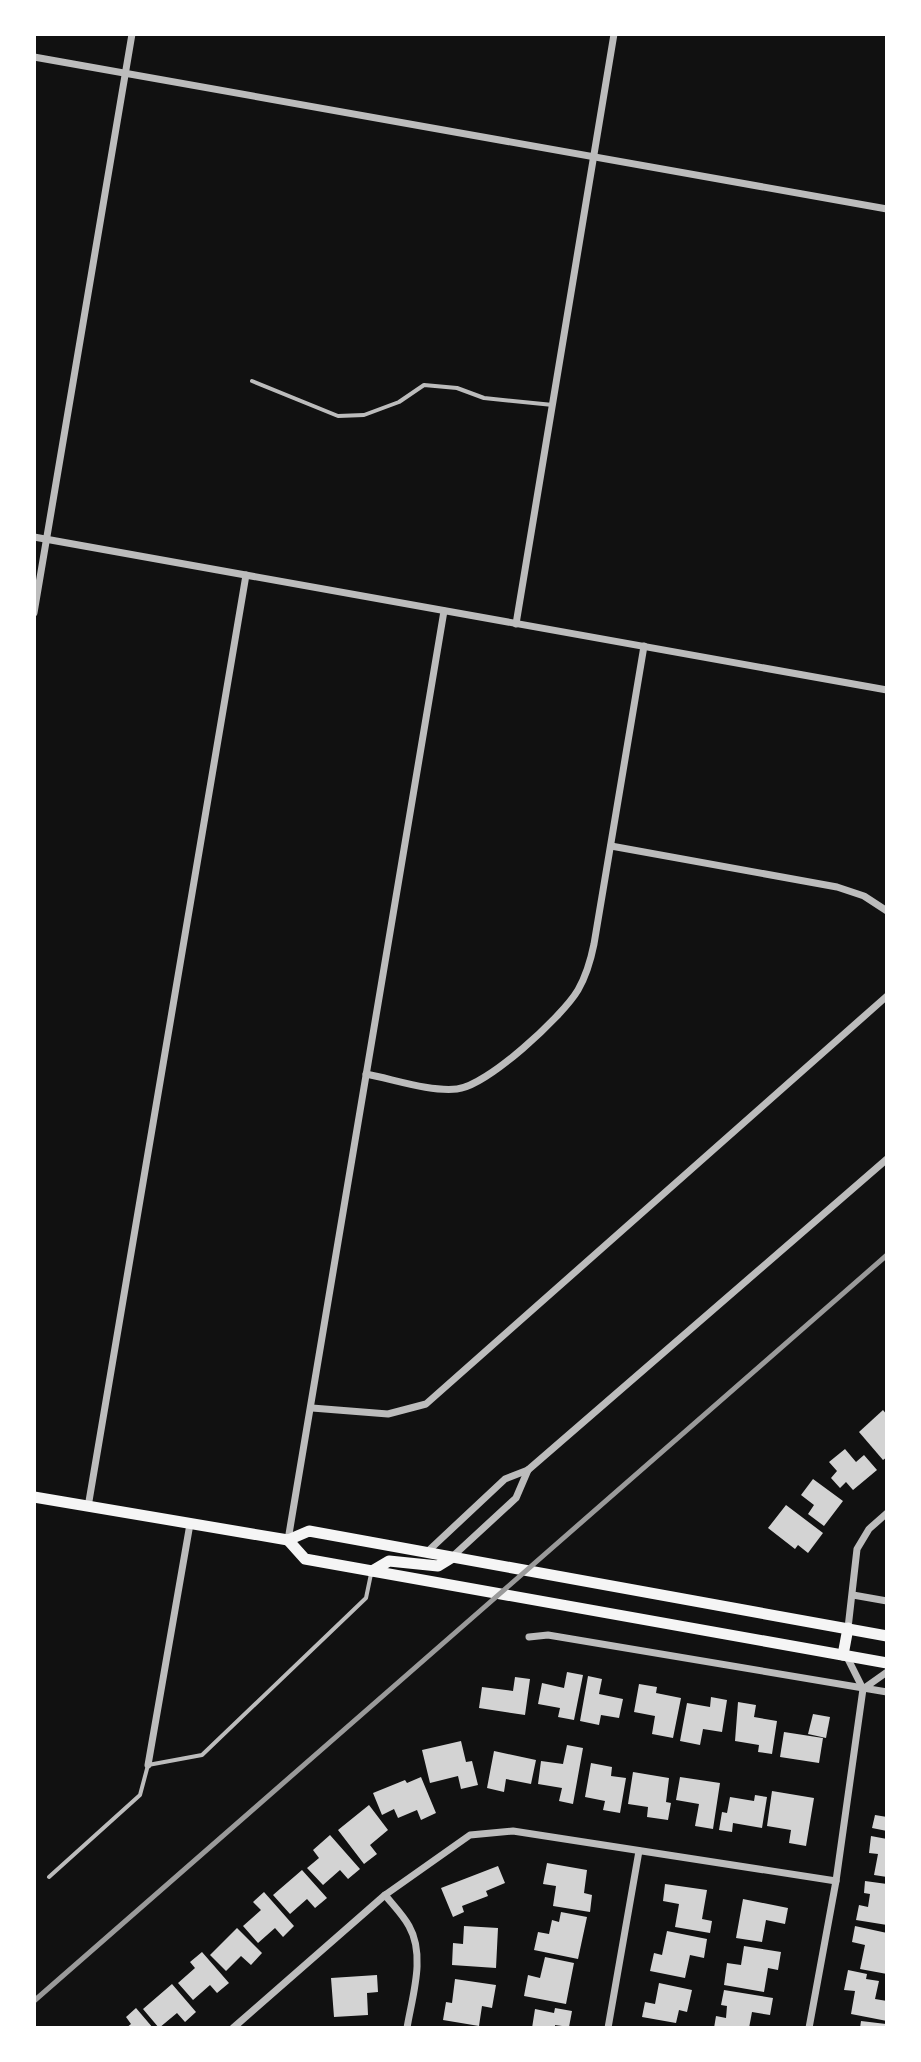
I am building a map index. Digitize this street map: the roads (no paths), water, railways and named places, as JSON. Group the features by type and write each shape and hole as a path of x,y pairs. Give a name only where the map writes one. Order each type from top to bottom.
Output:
{"main road":[{"path":"34,1497 288,1540 309,1531 887,1636"},
{"path":"288,1540 305,1559 887,1663"},
{"path":"372,1571 389,1561 438,1566 451,1558"},
{"path":"845,1655 848,1628"}],"street":[{"path":"34,613 132,34"},
{"path":"516,624 614,34"},
{"path":"34,57 887,209"},
{"path":"34,537 887,690"},
{"path":"88,1507 246,575"},
{"path":"288,1540 444,611"},
{"path":"366,1074 442,1089 465,1087 490,1075 557,1015 578,990 587,969 611,846 644,646"},
{"path":"611,846 837,887 864,896 887,911"},
{"path":"312,1408 388,1414 426,1404 887,996"},
{"path":"426,1553 505,1479 528,1470 887,1159"},
{"path":"451,1558 516,1498 528,1470"},
{"path":"848,1628 857,1549 869,1529 887,1513"},
{"path":"148,1765 190,1524"},
{"path":"853,1595 887,1601"},
{"path":"529,1637 548,1635 887,1692"},
{"path":"809,2028 836,1881 863,1689 845,1655"},
{"path":"863,1689 887,1672"},
{"path":"233,2028 385,1895 470,1835 513,1831 836,1881"},
{"path":"608,2028 639,1851"},
{"path":"385,1895 410,1928 416,1945 416,1970 407,2028"}],"lane":[{"path":"252,381 338,416 364,415 399,402 424,385 457,388 484,398 553,405"},
{"path":"49,1877 140,1795 148,1765 202,1755 366,1598 372,1571"}],"railway":[{"path":"34,2001 887,1255"}]}
